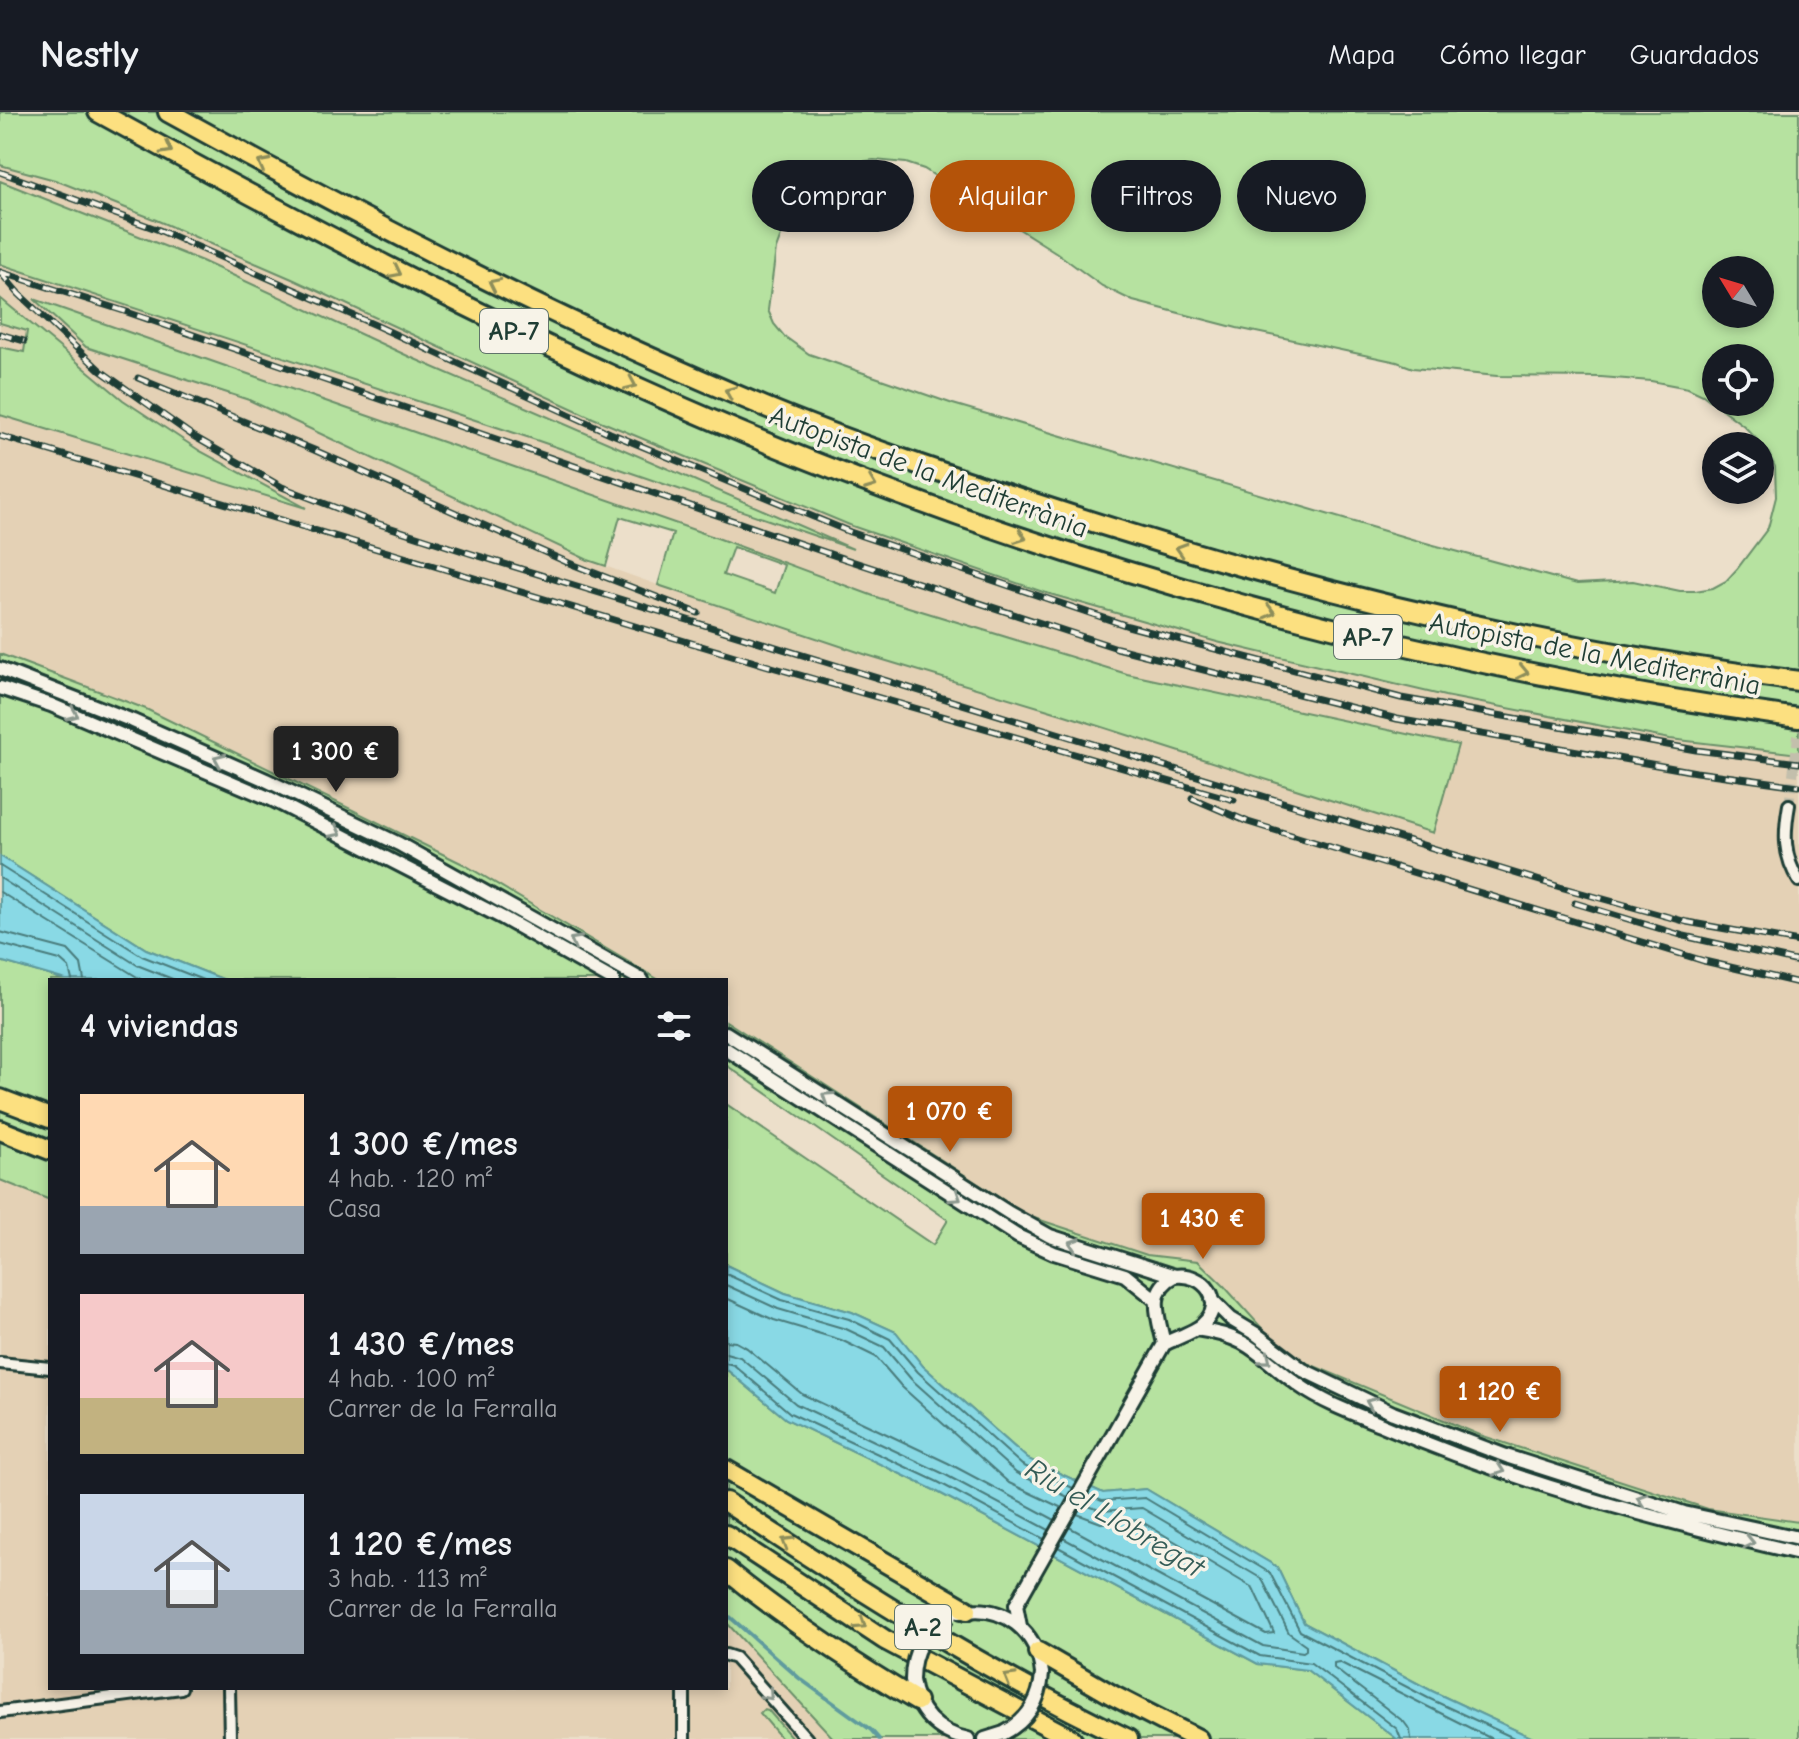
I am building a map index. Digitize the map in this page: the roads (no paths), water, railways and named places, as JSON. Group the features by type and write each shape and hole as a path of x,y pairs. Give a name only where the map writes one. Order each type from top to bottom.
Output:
{"highway":[{"name":"Autopista de la Mediterrània","path":"98,112 336,240 560,352 790,453 948,512 1105,564 1321,625 1538,675 1662,698 1799,718"},
{"name":"Autopista de la Mediterrània","path":"168,112 415,245 577,324 767,407 933,470 1189,552 1361,598 1534,637 1799,681"},
{"path":"0,1099 48,1117"},
{"path":"0,1130 48,1149"},
{"path":"728,1471 959,1613"},
{"name":"A-2","path":"728,1503 896,1611 1001,1673 1065,1709 1128,1739"},
{"name":"A-2","path":"728,1536 885,1640 1072,1739"},
{"path":"728,1572 771,1607 917,1701"},
{"path":"1038,1652 1198,1739"}],"street":[{"path":"0,669 133,721 399,844 638,978"},
{"path":"0,688 51,705 271,799 503,918 609,978"},
{"path":"1789,805 1786,856 1799,881"},
{"path":"728,1034 1050,1236 1175,1276 1199,1279 1212,1300 1231,1319 1303,1370 1393,1413 1509,1457 1684,1513 1799,1538"},
{"path":"728,1050 1017,1236 1054,1253 1125,1275 1156,1300"},
{"path":"1164,1344 1156,1300 1160,1288 1175,1276"},
{"path":"963,1739 931,1721 917,1701 912,1680 914,1657 924,1636 959,1613 996,1613 1016,1605 1164,1344 1209,1317 1212,1300"},
{"path":"1158,1316 1170,1328 1224,1333 1244,1342 1301,1387 1409,1437 1521,1478 1626,1511 1799,1553"},
{"path":"0,1363 48,1368"},
{"path":"985,1739 1004,1733 1021,1722 1034,1705 1042,1674 1038,1652 1020,1626 1016,1605"},
{"path":"996,1613 1020,1626"},
{"path":"728,1656 735,1658 807,1739"},
{"path":"0,1712 166,1690"},
{"path":"229,1690 230,1739"},
{"path":"684,1690 684,1739"},
{"path":"931,1721 934,1739"}],"water":[{"path":"0,856 146,949 220,978 59,978 0,961"},
{"name":"Riu el Llobregat","path":"728,1266 785,1293 852,1312 896,1332 923,1366 1028,1459 1103,1493 1146,1489 1277,1567 1304,1623 1432,1691 1535,1739 1397,1739 1307,1670 1258,1664 934,1490 786,1419 728,1371"}],"waterway":[{"path":"730,1617 799,1678 879,1739"}],"tunnel":[{"path":"1789,805 1799,729"}],"railway":[{"path":"0,172 159,230 610,433 850,532 1128,626 1401,698 1696,750 1799,763"},
{"path":"0,272 19,294 101,371 193,436 282,487 370,521 1560,887 1687,922 1799,942"},
{"path":"0,272 124,311 836,556 1117,648 1397,719 1696,772 1799,786"},
{"path":"0,334 24,341"},
{"path":"138,378 314,450 569,563 698,613"},
{"path":"0,436 765,665 1234,800"},
{"path":"1192,798 1248,822 1704,961 1799,983"},
{"path":"1575,903 1684,936 1799,962"}]}
